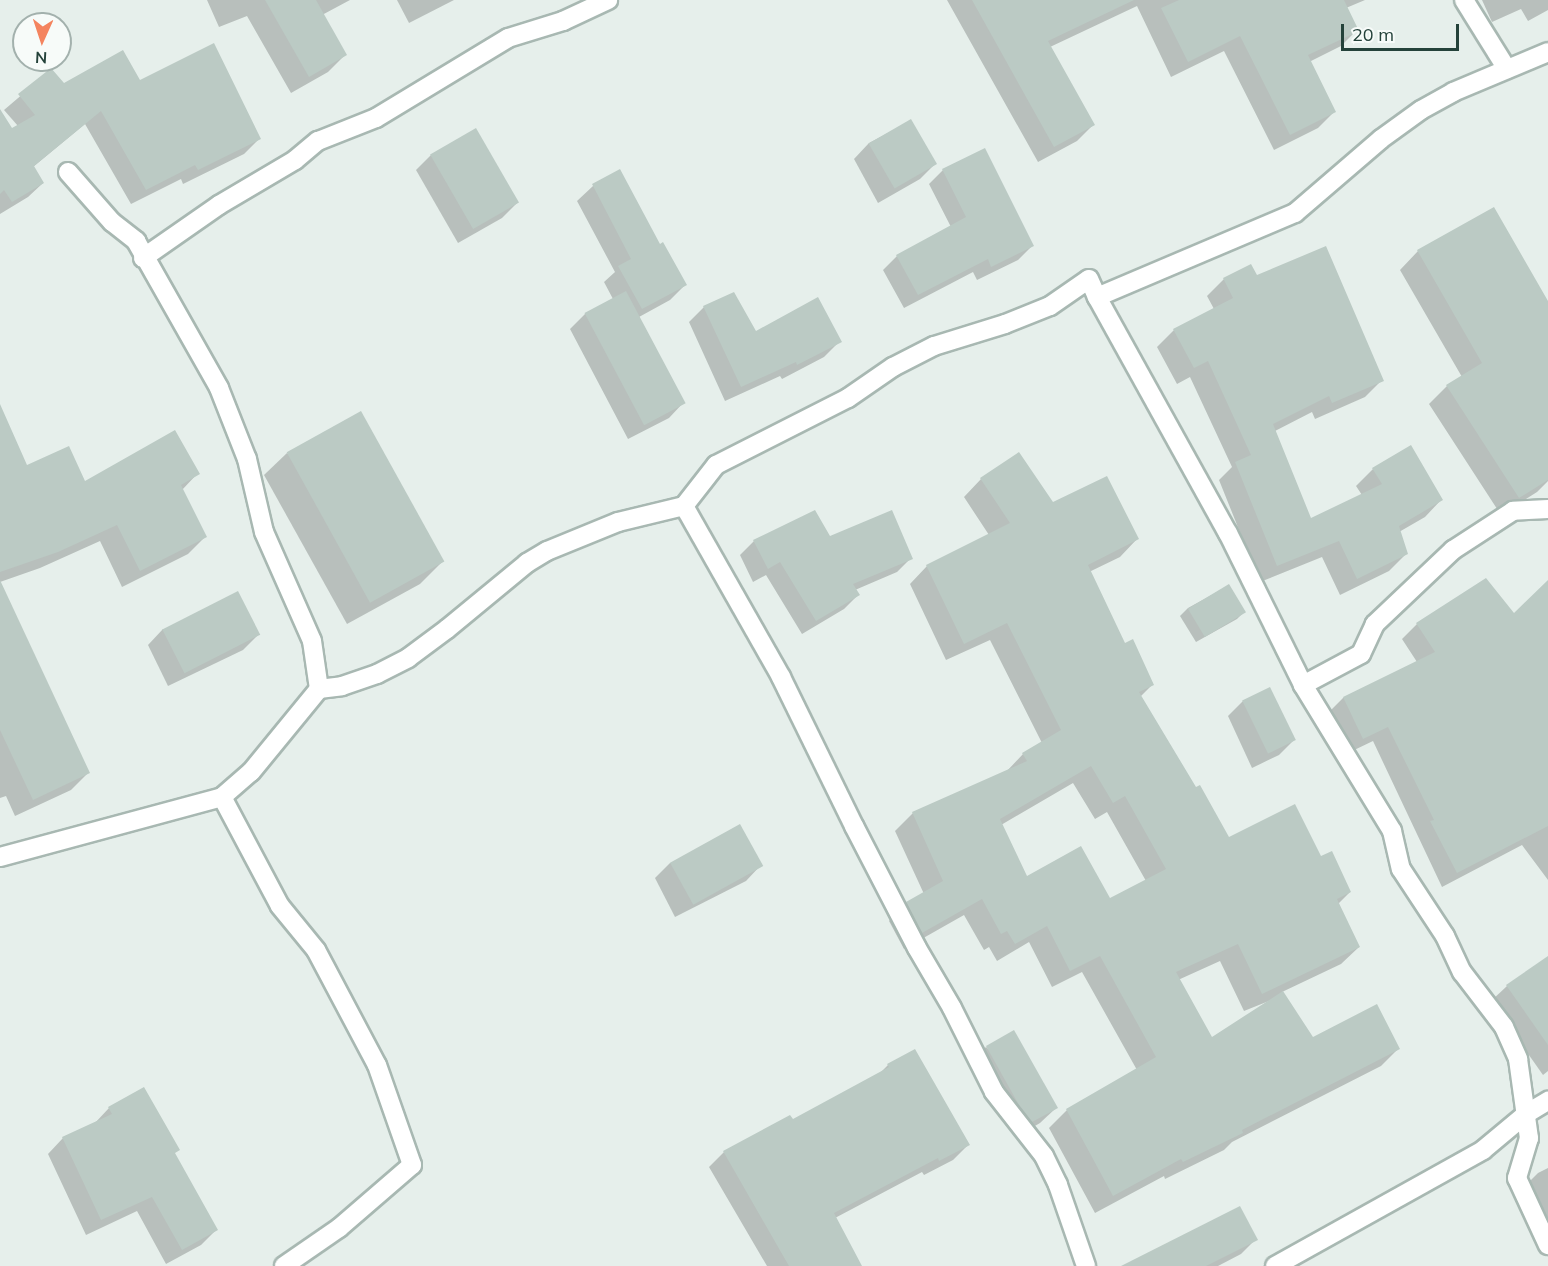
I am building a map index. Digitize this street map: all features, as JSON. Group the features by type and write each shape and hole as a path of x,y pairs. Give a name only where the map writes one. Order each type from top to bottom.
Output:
{"street":[{"path":"144,258 219,205 295,160 318,141 376,118 508,38 563,21 608,0"},
{"path":"1464,0 1507,69"},
{"path":"1097,297 1295,213 1381,139 1421,110 1454,92 1548,52"},
{"path":"68,172 112,222 136,241 219,388 247,459 264,532 312,641 319,689"},
{"path":"0,856 222,797 251,772 319,689 342,686 376,674 408,657 447,629 527,563 547,551 618,522 684,506 716,465 848,398 893,367 934,346 1005,324 1050,306 1089,279 1228,533 1303,685 1392,831 1401,869 1445,936 1461,972 1504,1027 1518,1059 1529,1138 1517,1178 1548,1245"},
{"path":"684,506 781,677 854,826 917,948 952,1008 994,1092 1044,1156 1058,1185 1086,1266"},
{"path":"1303,685 1361,654 1376,624 1453,550 1513,511 1548,509"},
{"path":"222,797 280,906 316,951 377,1065 412,1166 339,1228 284,1266"},
{"path":"1275,1266 1483,1150 1526,1114 1548,1101"}],"building":[{"path":"265,0 316,0 347,55 309,77"},
{"path":"972,0 1134,0 1048,41 1095,125 1054,147"},
{"path":"1179,0 1344,0 1359,31 1308,55 1336,112 1290,135 1240,36 1188,62 1161,8"},
{"path":"214,43 261,139 198,170 195,165 146,190 101,111 34,166 44,183 12,202 4,190 0,194 0,109 12,128 35,115 18,94 46,72 54,72 64,83 123,50 140,80"},
{"path":"911,119 937,164 895,189 869,144"},
{"path":"476,128 519,202 473,229 430,154"},
{"path":"985,148 1034,246 991,267 988,259 918,295 896,255 966,217 942,169"},
{"path":"620,169 660,244 663,242 687,285 642,309 618,266 631,259 592,184"},
{"path":"1494,207 1548,301 1548,480 1519,498 1446,385 1482,363 1417,250"},
{"path":"1326,246 1384,381 1332,403 1329,396 1273,424 1311,518 1382,484 1372,468 1411,445 1443,500 1399,526 1408,554 1357,579 1339,541 1277,566 1235,462 1251,455 1208,361 1194,368 1173,329 1233,298 1223,278 1251,264 1257,275"},
{"path":"626,291 686,403 644,425 585,313"},
{"path":"734,292 756,331 818,297 842,342 797,365 796,362 741,387 703,306"},
{"path":"0,404 27,465 69,446 85,481 175,430 200,474 181,485 207,537 140,571 117,525 58,552 0,572"},
{"path":"361,411 444,561 370,603 287,452"},
{"path":"1019,452 1053,502 1107,476 1139,539 1088,565 1125,643 1133,639 1154,685 1139,692 1196,787 1200,785 1229,837 1295,804 1321,856 1332,851 1351,892 1337,899 1360,947 1262,994 1238,944 1176,972 1212,1037 1283,991 1313,1037 1377,1004 1400,1049 1242,1130 1243,1133 1183,1162 1181,1159 1113,1196 1066,1109 1156,1057 1100,956 1070,971 1047,926 1015,944 1007,931 1001,934 982,899 922,933 906,902 943,881 912,812 1027,761 1022,753 1061,730 1007,623 964,644 926,565 1010,523 980,478","holes":["1091,766 1113,803 1125,796 1166,869 1110,898 1081,846 1027,876 1000,819"]},
{"path":"815,510 830,536 892,510 913,559 853,584 860,595 816,621 780,562 768,569 753,540"},
{"path":"1486,578 1514,613 1548,580 1548,826 1457,873 1430,821 1434,820 1388,727 1363,739 1343,697 1435,652 1416,623"},
{"path":"0,580 90,773 33,800 0,730"},
{"path":"1229,584 1246,612 1205,637 1188,609"},
{"path":"238,591 260,635 185,673 162,630"},
{"path":"1270,687 1296,740 1268,754 1242,701"},
{"path":"740,824 763,866 693,905 670,863"},
{"path":"1548,956 1548,1045 1506,985"},
{"path":"1014,1030 1058,1108 1032,1122 1019,1105 986,1046"},
{"path":"915,1049 970,1145 939,1161 938,1158 834,1213 862,1266 789,1266 723,1151 790,1115 793,1119 889,1067 887,1064"},
{"path":"144,1087 180,1150 175,1153 218,1230 182,1250 152,1197 101,1220 62,1137 112,1114 108,1107"},
{"path":"1240,1206 1258,1240 1206,1266 1121,1266"}]}
